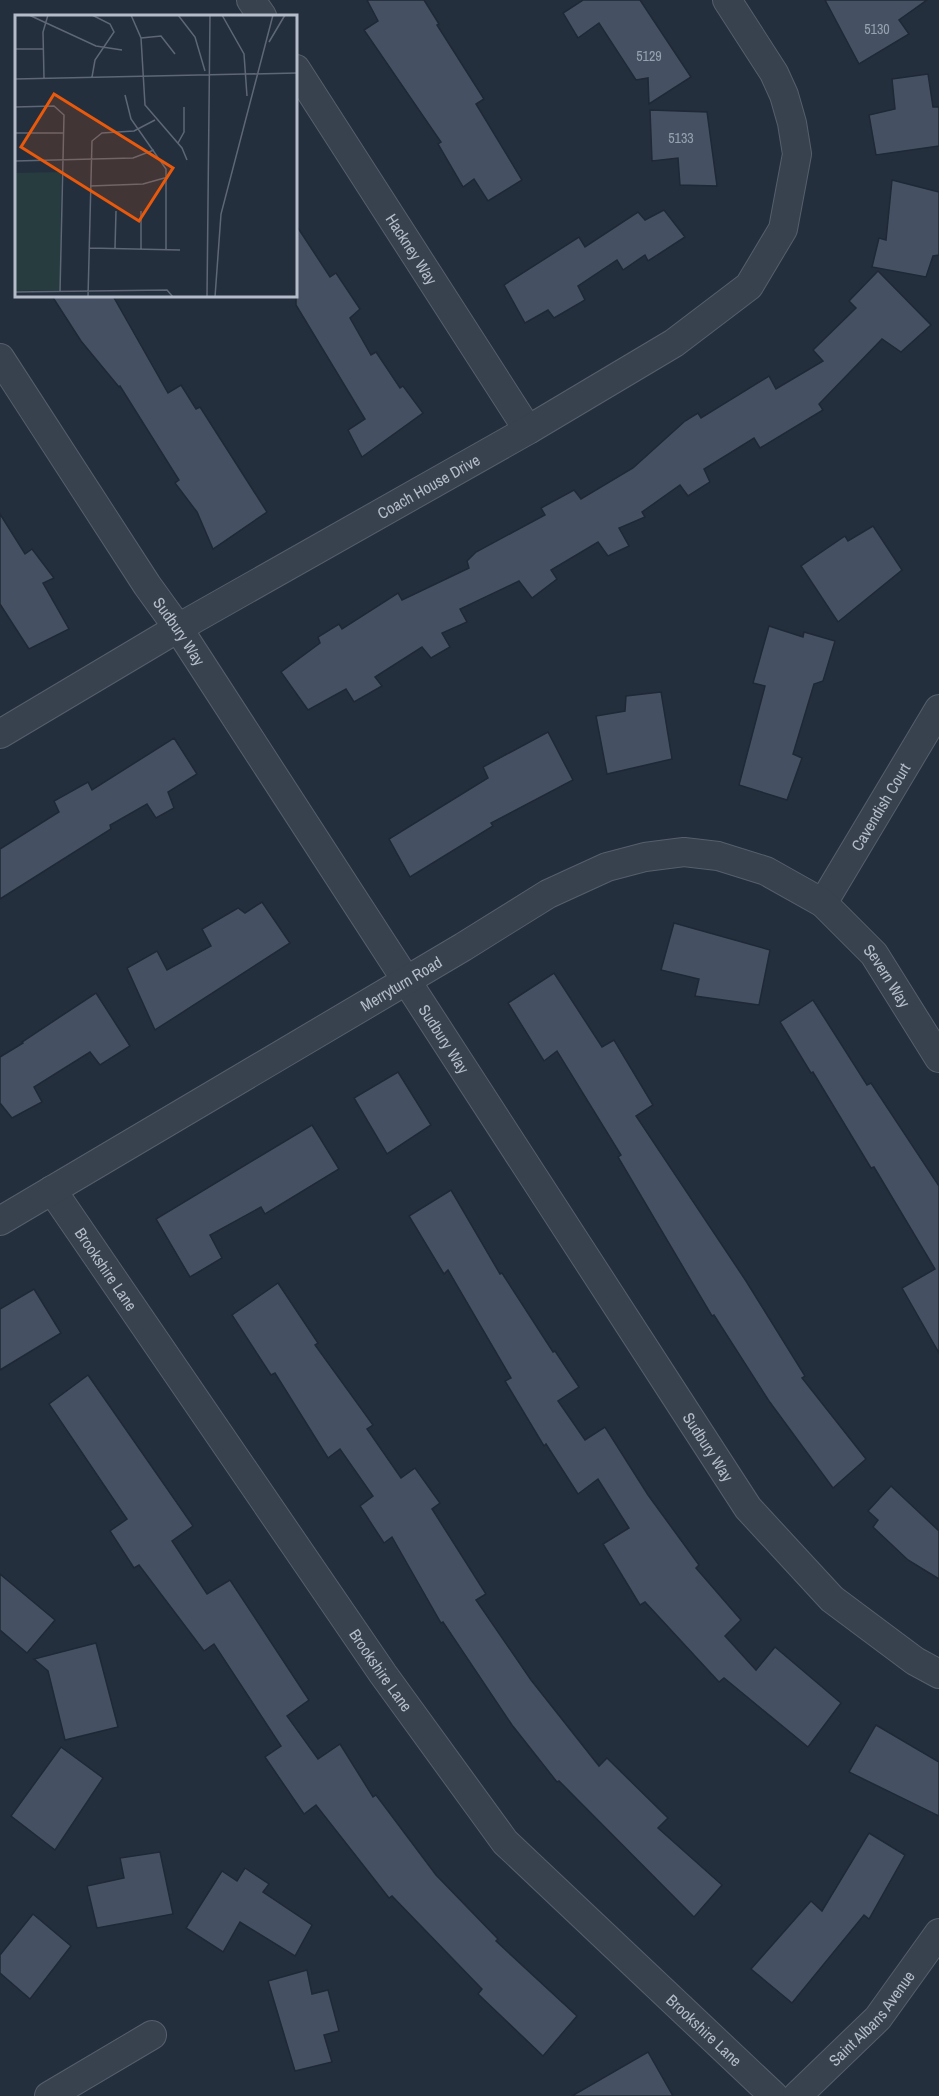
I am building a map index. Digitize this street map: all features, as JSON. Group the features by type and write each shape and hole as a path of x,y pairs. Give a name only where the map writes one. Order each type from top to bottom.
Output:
{"street":[{"path":"251,0 261,15"},
{"name":"Coach House Drive","path":"0,734 178,628 528,430 674,343 749,286 783,229 796,154 792,123 784,95 774,73 727,0"},
{"name":"Hackney Way","path":"297,71 528,430"},
{"name":"Sudbury Way","path":"0,358 147,585 178,628 748,1508 832,1599 915,1660 939,1674"},
{"name":"Cavendish Court","path":"823,903 939,710"},
{"name":"Merryturn Road","path":"0,1221 406,981 548,894 607,867 645,857 684,852 718,856 766,871 823,903"},
{"name":"Severn Way","path":"823,903 874,954 939,1059"},
{"name":"Brookshire Lane","path":"52,1190 383,1674 505,1842 774,2096"},
{"name":"Saint Albans Avenue","path":"797,2096 878,2018 939,1933"},
{"path":"49,2096 152,2035"}],"building":[{"path":"367,0 424,0 439,24 437,25 484,99 476,104 522,180 488,201 474,179 463,187 438,144 441,142 364,30 378,21"},
{"path":"583,0 640,0 691,77 649,104 648,78 636,80 599,23 578,38 563,13"},
{"path":"825,0 927,0 899,20 909,34 859,64"},
{"path":"928,74 933,107 939,107 939,146 876,155 869,115 895,109 892,79"},
{"path":"650,110 707,112 717,186 680,185 678,158 652,161"},
{"path":"892,180 939,192 939,255 933,256 926,277 872,267 879,238 886,240"},
{"path":"664,210 685,237 648,261 645,255 623,270 617,260 578,286 585,300 554,318 548,310 525,323 504,285 579,237 585,247 638,212 645,220"},
{"path":"297,227 330,277 336,273 360,309 350,318 371,355 376,352 400,388 403,386 423,413 362,457 348,430 365,419 296,305"},
{"path":"878,271 931,325 901,352 882,339 819,404 823,410 760,448 754,438 704,469 710,482 688,496 680,485 642,512 645,517 619,528 629,546 608,556 598,542 551,570 557,579 532,598 519,581 460,609 467,622 442,633 450,647 431,658 422,647 375,677 382,686 354,702 346,689 308,710 281,672 320,643 318,637 339,624 342,629 398,593 402,600 469,568 467,561 476,552 545,515 541,508 574,490 581,499 633,468 685,421 698,413 701,418 769,376 776,389 823,361 813,350 856,308 849,301"},
{"path":"53,297 114,297 168,393 181,385 196,409 200,407 267,512 213,549 197,512 175,483 179,480 120,386 81,341"},
{"path":"0,514 25,554 32,549 54,578 43,583 69,629 29,649 0,604"},
{"path":"873,526 902,570 838,622 801,566 845,536 848,541"},
{"path":"769,626 803,637 804,632 835,641 823,681 814,684 793,754 802,758 787,800 739,785 765,686 753,683"},
{"path":"661,692 672,759 607,774 596,716 625,711 626,696"},
{"path":"548,732 573,780 491,823 493,826 410,877 389,839 488,778 483,767"},
{"path":"174,738 197,774 168,792 174,808 156,818 147,804 110,825 111,829 0,899 0,849 59,812 54,801 88,782 92,790"},
{"path":"262,902 290,943 155,1030 127,968 157,951 167,970 211,946 202,929 238,908 245,913"},
{"path":"674,923 770,950 759,1005 695,996 699,979 661,970"},
{"path":"554,973 602,1047 614,1040 653,1105 636,1116 746,1281 805,1376 802,1378 866,1459 833,1488 769,1401 714,1315 712,1316 618,1157 621,1155 557,1051 544,1061 508,1003"},
{"path":"96,993 130,1046 100,1065 90,1052 34,1087 42,1102 12,1118 0,1103 0,1057"},
{"path":"813,1000 867,1085 871,1083 939,1186 939,1353 902,1288 935,1269 874,1167 871,1168 780,1022"},
{"path":"398,1072 431,1125 387,1154 354,1098"},
{"path":"312,1125 339,1169 265,1214 261,1207 210,1235 222,1258 190,1277 156,1219"},
{"path":"451,1190 500,1274 502,1273 553,1352 555,1351 579,1387 558,1401 585,1440 605,1427 648,1495 699,1565 696,1568 741,1620 725,1636 756,1670 775,1647 841,1703 808,1747 724,1678 719,1682 645,1602 640,1605 603,1544 629,1528 598,1479 578,1494 546,1444 544,1446 505,1381 511,1378 448,1270 444,1274 409,1216"},
{"path":"278,1283 318,1343 315,1345 373,1425 367,1429 401,1478 415,1468 440,1503 432,1509 486,1594 476,1600 531,1680 599,1766 607,1758 668,1818 658,1828 722,1885 694,1917 559,1781 557,1782 512,1725 443,1622 441,1623 392,1537 384,1543 360,1506 373,1496 340,1449 328,1458 275,1373 271,1375 232,1315"},
{"path":"34,1289 61,1333 0,1370 0,1309"},
{"path":"88,1375 193,1526 172,1541 207,1594 230,1580 309,1700 287,1716 318,1759 340,1744 373,1797 376,1795 436,1875 498,1939 496,1941 577,2016 543,2056 478,1994 482,1989 392,1896 389,1898 316,1805 304,1814 265,1757 281,1746 214,1644 204,1651 139,1565 134,1568 110,1531 127,1519 49,1404"},
{"path":"891,1486 939,1531 939,1579 908,1560 873,1527 878,1520 868,1511"},
{"path":"0,1574 55,1620 27,1653 0,1630"},
{"path":"96,1643 118,1727 65,1740 48,1671 34,1659"},
{"path":"876,1725 939,1762 939,1816 849,1772"},
{"path":"61,1747 103,1778 55,1850 11,1816"},
{"path":"869,1833 905,1855 869,1919 864,1915 792,2003 751,1969 811,1901 822,1911"},
{"path":"160,1852 173,1914 97,1928 87,1886 124,1878 120,1858"},
{"path":"245,1868 269,1884 263,1892 312,1925 295,1956 240,1922 223,1952 186,1928 222,1871 237,1881"},
{"path":"33,1914 71,1946 30,1999 0,1973 0,1955"},
{"path":"307,1970 312,1994 328,1990 339,2031 324,2035 332,2062 295,2071 268,1981"},
{"path":"648,2052 673,2096 572,2096"}]}
